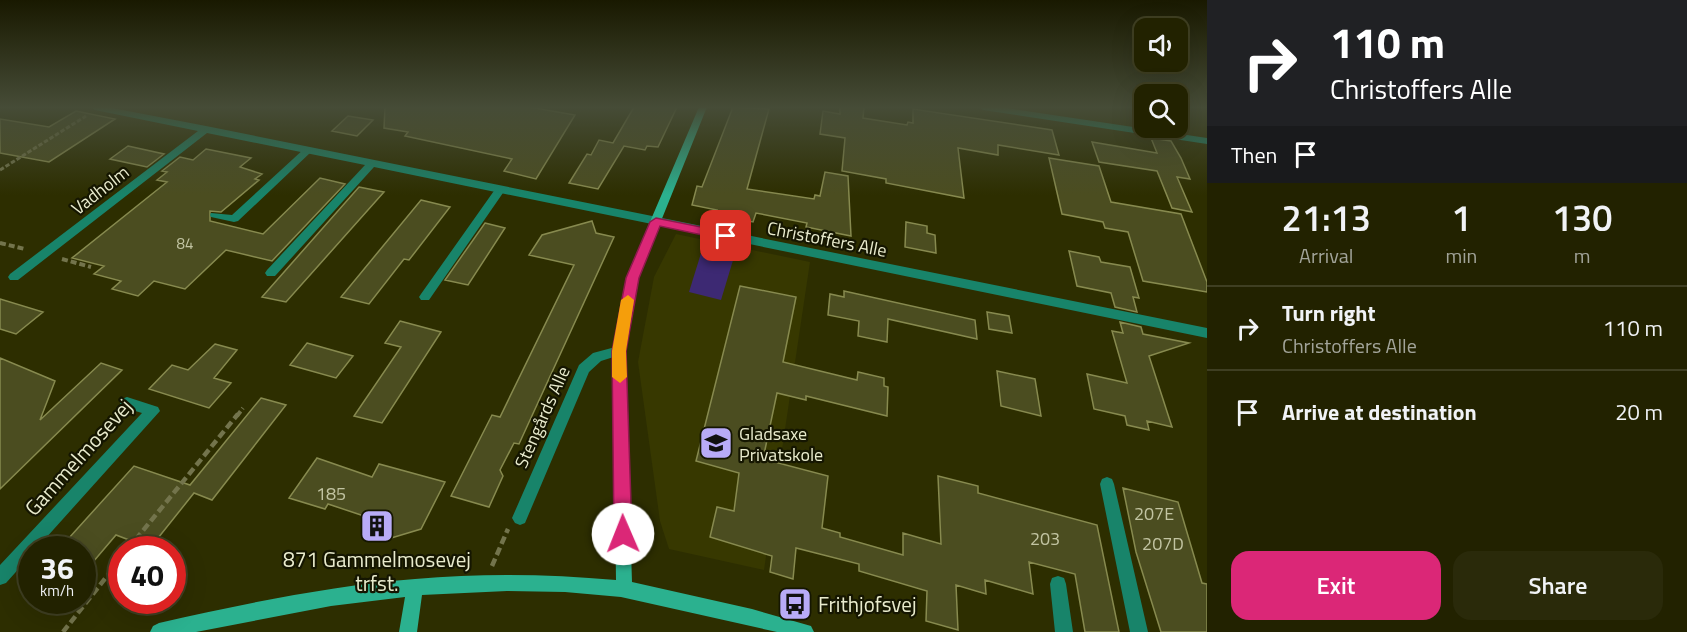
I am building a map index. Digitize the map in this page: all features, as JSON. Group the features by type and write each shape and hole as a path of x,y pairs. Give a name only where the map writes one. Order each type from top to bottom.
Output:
{"street":[{"name":"Vadholm","path":"14,277 196,136"},
{"name":"Christoffers Alle","path":"242,136 1207,333"},
{"path":"624,590 619,351 633,278 691,136"},
{"path":"1177,136 1207,141"},
{"path":"215,215 234,219 308,150"},
{"path":"271,273 370,164"},
{"path":"425,297 500,190"},
{"name":"Stengårds Alle","path":"520,518 584,369 597,357 619,351"},
{"name":"Gammelmosevej","path":"0,577 153,411 127,403"},
{"path":"1107,484 1139,632"},
{"path":"159,632 267,607 415,587 525,584 624,590 772,620 805,632"},
{"path":"1058,584 1064,632"},
{"path":"408,632 415,587"}],"path":[{"path":"0,170 52,136"},
{"path":"139,536 243,408"},
{"path":"484,585 508,528 520,518"},
{"path":"63,632 108,575"}],"shaded area":[{"name":"Gladsaxe Privatskole","path":"676,234 810,262 764,570 669,549 660,521 638,362 654,277"},
{"path":"702,250 734,257 721,300 689,292"}],"building":[{"path":"0,136 88,136 49,162 0,153"},
{"path":"407,136 562,136 536,179 504,171 512,159"},
{"path":"617,136 663,136 658,147 647,146 645,150 624,146 598,189 569,183 587,154 591,155 599,140 613,143"},
{"path":"722,136 761,136 747,189 814,199 815,195 820,196 825,172 848,176 851,236 806,227 807,223 756,213 753,222 715,214 717,210 692,205 697,186 702,187"},
{"path":"836,136 1054,136 1059,155 998,145 998,155 958,148 964,198 886,183 886,179 842,171 845,138"},
{"path":"1151,138 1171,141 1190,179 1177,177 1192,212 1172,208 1157,171 1099,162 1092,142 1157,153"},
{"path":"128,146 164,154 147,167 110,159"},
{"path":"206,149 251,158 240,167 262,174 255,179 259,180 221,212 210,211 210,221 263,234 320,178 345,184 272,261 226,250 185,289 154,281 138,296 112,289 121,281 94,274 104,266 72,258 167,182 157,180 167,172 162,171 180,157 193,160"},
{"path":"1049,158 1099,166 1111,202 1181,214 1207,282 1207,292 1143,281 1128,232 1105,228 1103,222 1062,214"},
{"path":"359,187 384,192 286,302 262,297"},
{"path":"421,200 450,207 409,260 404,259 369,304 341,297"},
{"path":"592,221 596,233 614,237 519,444 514,443 500,470 503,476 489,507 451,496 492,415 500,417 574,265 529,255 542,235"},
{"path":"906,222 927,226 927,233 935,235 936,253 905,247"},
{"path":"485,223 505,228 468,285 445,280"},
{"path":"1069,251 1099,257 1101,262 1130,267 1139,298 1133,297 1137,312 1115,307 1111,293 1077,286"},
{"path":"740,286 796,297 783,362 857,380 858,372 884,378 884,386 888,387 887,416 806,396 806,400 777,393 763,459 828,476 822,528 840,533 840,537 903,555 903,533 941,544 938,476 978,486 978,493 1097,525 1119,632 1085,632 1075,574 1029,562 1033,594 985,580 986,594 956,585 958,630 926,621 927,591 859,571 859,564 796,548 793,579 770,572 772,556 710,537 717,507 734,511 739,473 696,461"},
{"path":"844,291 975,320 977,339 888,319 887,342 858,336 859,321 828,315 830,294 844,297"},
{"path":"0,299 43,312 16,334 0,329"},
{"path":"987,312 1009,316 1012,333 989,329"},
{"path":"400,321 441,332 382,423 354,416 401,347 385,343"},
{"path":"1120,322 1141,327 1143,334 1189,343 1149,356 1172,427 1147,421 1149,430 1127,425 1125,416 1094,409 1087,374 1127,383 1112,331 1123,333"},
{"path":"307,343 353,356 336,378 290,365"},
{"path":"215,344 237,350 214,378 231,383 209,408 149,389 172,365 188,370"},
{"path":"0,358 55,381 40,420 101,363 122,370 0,489"},
{"path":"997,371 1035,379 1041,416 1001,406"},
{"path":"261,398 286,405 212,500 194,493 160,536 108,536 108,544 96,559 96,536 71,536 134,466 190,485"},
{"path":"317,458 372,477 379,464 445,482 421,529 388,539 366,532 373,519 328,504 325,509 289,498"},
{"path":"1123,488 1178,502 1202,583 1207,584 1207,632 1161,632 1136,552"}],"slow traffic":[{"path":"620,377 619,351 628,300"}],"place":[{"name":"Gladsaxe Privatskole","path":"716,443"},
{"name":"871 Gammelmosevej trfst.","path":"377,526"},
{"name":"Frithjofsvej","path":"795,604"}],"route":[{"path":"623,534 619,351 622,324 633,278 656,222 726,236"}]}
